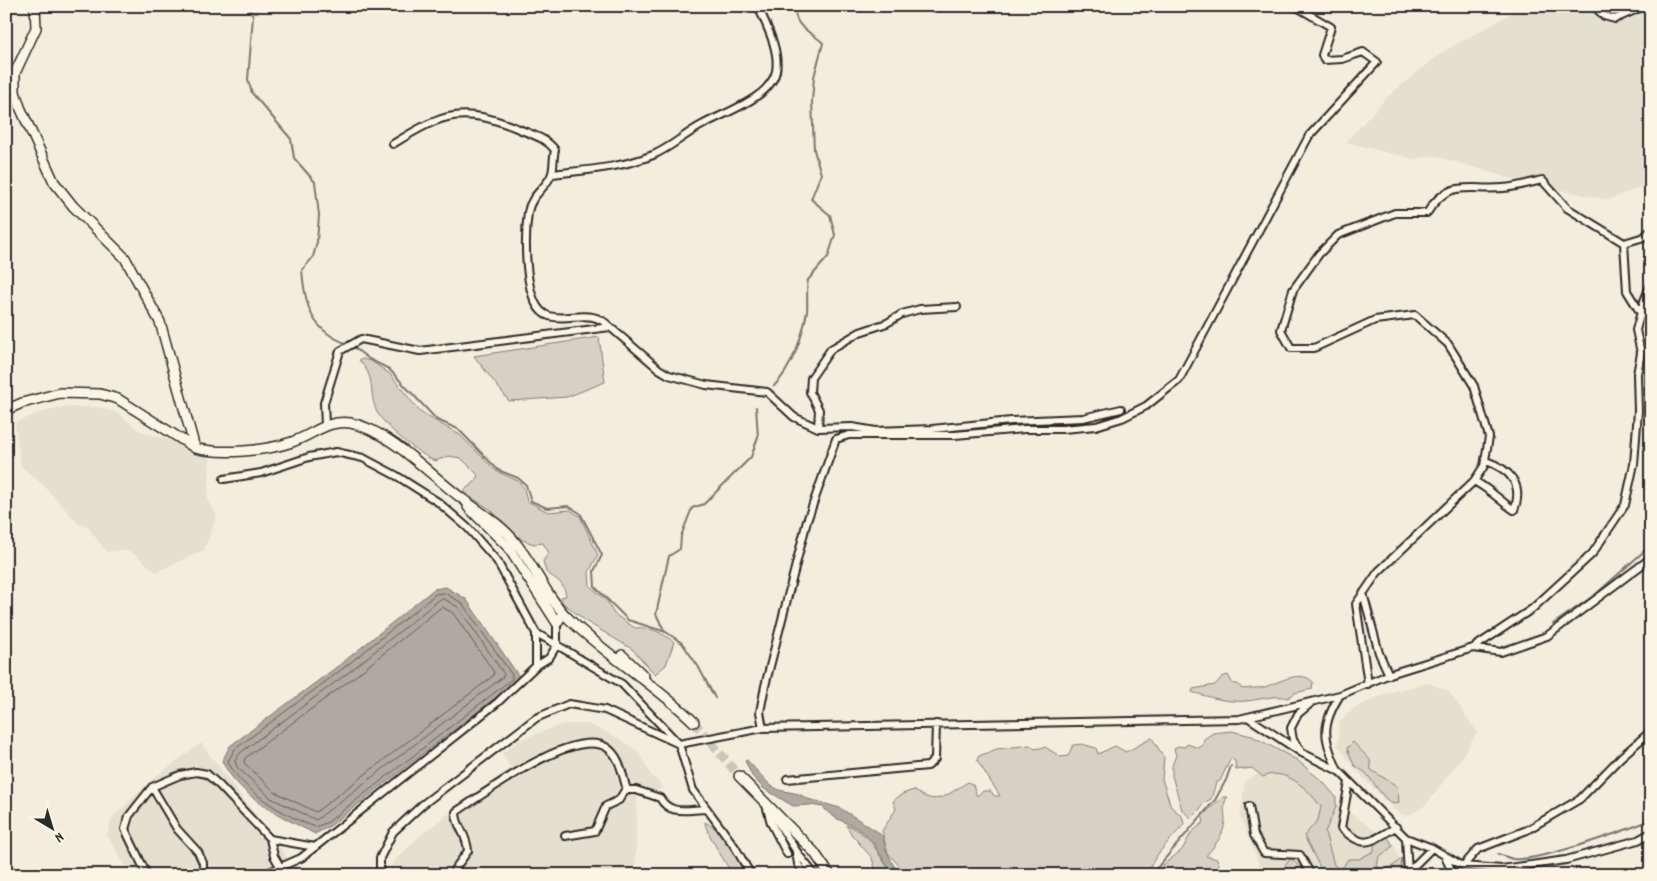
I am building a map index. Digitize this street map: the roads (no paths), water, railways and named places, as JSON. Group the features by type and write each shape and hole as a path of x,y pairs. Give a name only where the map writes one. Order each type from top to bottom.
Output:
{"street":[{"path":"35,6 36,28 15,73 15,92 20,107 54,182 73,206 125,258 160,322 195,448"},
{"path":"552,174 597,169 654,154 703,125 738,108 769,85 777,69 771,34 758,6"},
{"path":"763,728 760,712 807,521 836,439 849,435 955,435 1025,428 1063,429 1096,426 1122,418 1146,406 1180,380 1309,136 1377,62 1363,52 1342,59 1324,60 1322,55 1331,27 1295,6"},
{"path":"1594,6 1604,16 1615,19 1644,6"},
{"path":"393,144 420,127 450,116 470,113 491,117 548,141 555,150 552,174 533,197 528,212 527,265 531,295 539,310 549,316 591,316 602,319 659,369 669,375 706,385 767,392 794,417 818,428 852,427 876,431 932,429 1011,421 1083,418 1121,409"},
{"path":"1368,684 1356,604 1378,572 1474,481 1486,461 1490,436 1474,386 1448,344 1415,315 1375,320 1314,348 1290,348 1281,330 1293,290 1319,254 1338,235 1396,213 1427,213 1436,198 1463,187 1504,188 1542,180 1567,208 1624,243 1644,237 1651,230"},
{"path":"1624,243 1627,291 1642,315"},
{"path":"380,875 380,858 393,832 422,805 536,718 569,704 605,710 680,744 763,728 1250,718 1340,696 1389,675 1473,648 1532,608 1592,554 1626,505 1635,455 1638,411 1637,374 1641,353 1636,330 1651,284"},
{"path":"1642,315 1651,303"},
{"path":"818,428 819,410 810,392 811,378 831,349 860,332 887,323 902,314 920,309 957,307"},
{"path":"325,425 324,403 340,351 361,339 420,351 610,327"},
{"path":"6,410 22,403 60,393 100,394 118,399 195,448 206,451 230,451 274,446 307,437 325,425 340,422 368,428 433,474 462,499 508,547 557,623"},
{"path":"224,478 261,473 309,457 336,452 363,458 397,476 438,502 468,528 497,561 536,633 536,666"},
{"path":"1474,481 1492,490 1501,502 1514,510 1519,498 1517,485 1497,465 1486,461"},
{"path":"462,499 483,512 510,536 546,592 563,613 582,631 648,682 694,722"},
{"path":"1473,648 1501,652 1547,636 1562,627 1651,558"},
{"path":"1363,593 1379,653 1389,675"},
{"path":"262,875 301,858 498,702 536,666 549,658 557,645 557,623 563,613"},
{"path":"536,633 622,684 680,744 692,790 751,875"},
{"path":"1340,696 1329,713 1326,724 1329,751 1339,771 1406,838 1432,848 1463,866 1502,869 1566,860 1638,840 1651,833"},
{"path":"1302,752 1293,740 1291,728 1298,714 1312,702"},
{"path":"1250,718 1302,752 1339,771"},
{"path":"786,779 928,766 935,759 936,724"},
{"path":"1463,866 1478,849 1527,830 1580,800 1621,757 1651,732"},
{"path":"454,875 454,870 468,851 467,838 456,822 456,812 523,768 563,749 582,743 597,744 607,747 616,756 627,790"},
{"path":"147,875 125,829 129,816 152,787 180,775 196,772 207,774 270,839 274,856 281,868"},
{"path":"739,776 814,852 830,875"},
{"path":"1349,782 1341,828 1355,841 1368,842 1396,826"},
{"path":"152,787 177,829 198,852 204,863 203,875"},
{"path":"627,790 636,790 660,798 665,806 672,811 707,809"},
{"path":"565,836 595,831 606,806 619,800 627,790"},
{"path":"766,804 795,849 815,875"},
{"path":"766,804 771,823 787,854"},
{"path":"1249,806 1254,835 1264,853 1300,855 1311,875"},
{"path":"1406,838 1408,873"},
{"path":"270,839 315,847"},
{"path":"1408,873 1432,848"},
{"path":"795,849 798,864 805,875"},
{"path":"1445,855 1454,875"},
{"path":"744,863 744,875"},
{"path":"1502,869 1510,875"}],"water":[{"path":"446,587 466,599 518,675 522,677 330,826 315,834 275,813 250,796 230,774 222,761 230,746 342,663 434,589"},
{"path":"747,760 770,785 779,790 799,794 808,799 840,808 878,832 883,837 885,848 894,866 904,875 894,875 866,835 833,816 823,807 810,805 793,806 763,788 752,776 745,761"}],"waterway":[{"path":"248,6 253,16 248,80 252,93 291,139 294,158 315,182 319,215 317,242 313,257 302,270 308,306 312,316 326,332 348,344"},
{"path":"774,386 786,370 800,341 807,311 808,280 828,257 835,235 830,215 811,199 821,174 814,150 812,101 814,77 823,43 800,24 795,13 795,6"},
{"path":"352,346 369,359 389,369 437,420 458,429 498,470 518,478 526,485 531,501 547,508 568,506 580,513 602,555 594,571 595,587 628,620 666,632 682,643 698,666 715,698"},
{"path":"665,632 656,614 669,556 680,549 681,536 692,508 704,504 751,457 758,437 756,407"},
{"path":"1553,624 1596,594 1651,545"},
{"path":"1151,875 1215,800 1231,766"},
{"path":"1498,854 1513,859 1541,856 1581,845 1651,820"}],"tunnel":[{"path":"694,722 739,776"}]}
